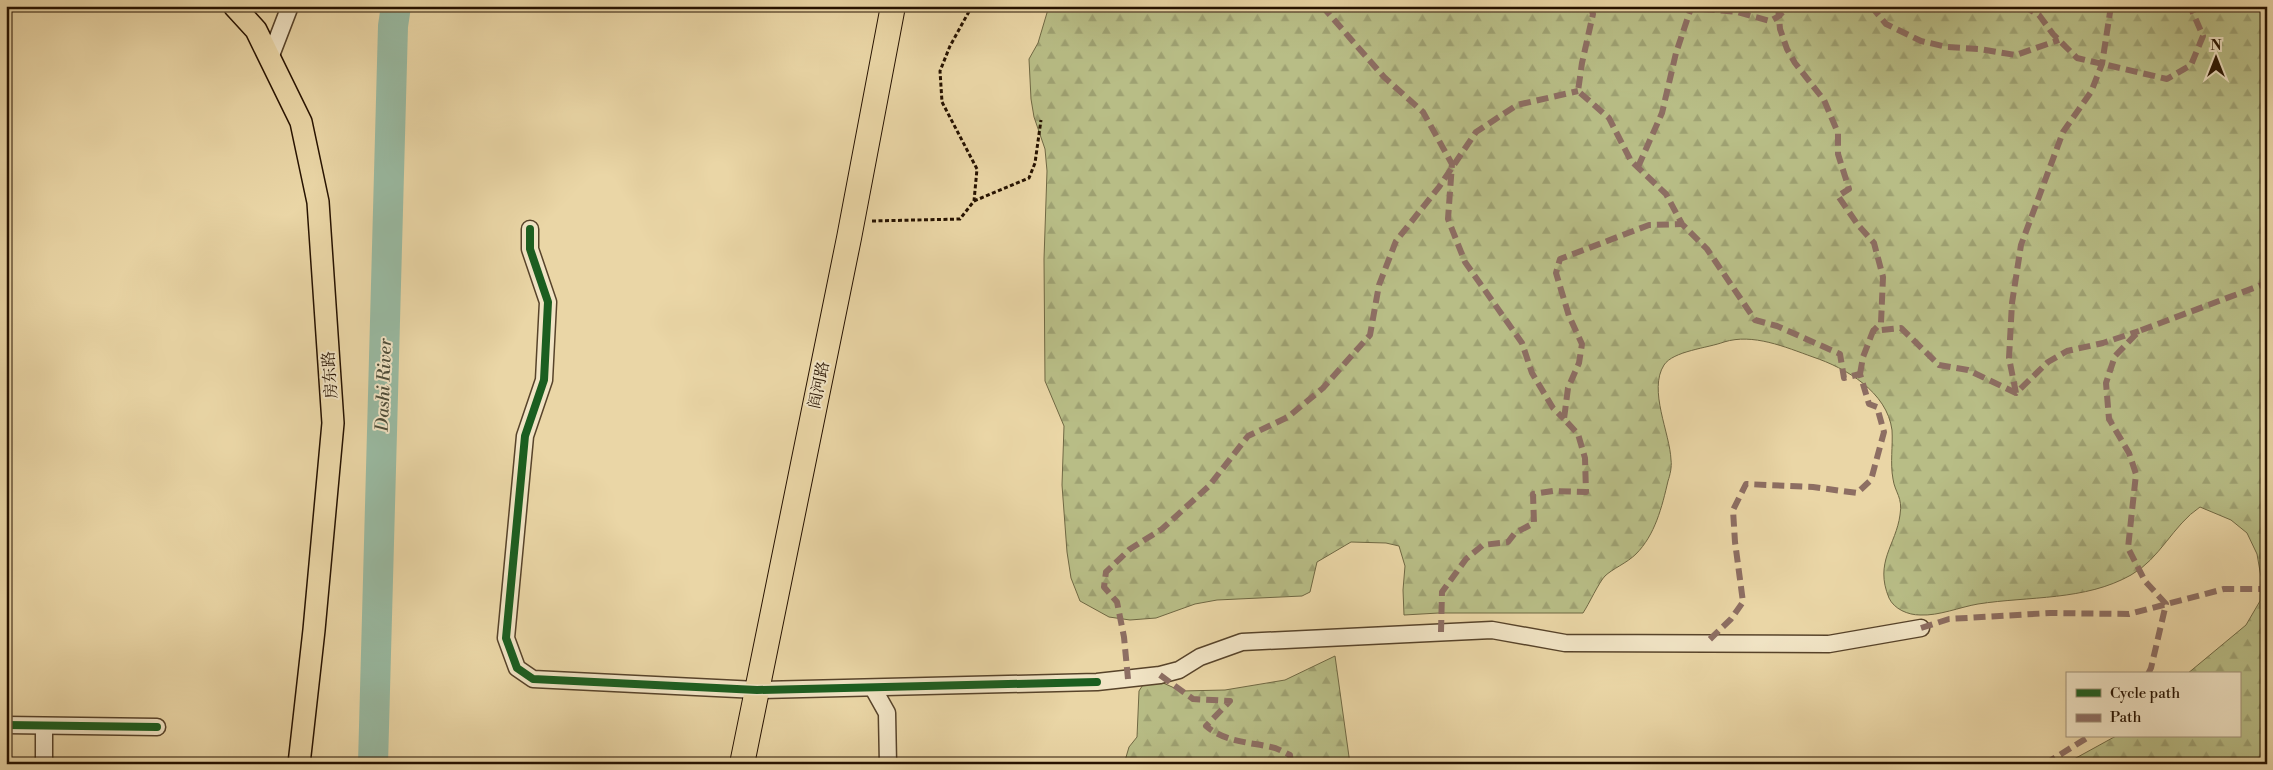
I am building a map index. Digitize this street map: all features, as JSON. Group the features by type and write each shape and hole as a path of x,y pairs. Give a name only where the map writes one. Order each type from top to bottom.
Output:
{"highway":[{"name":"阎河路","path":"742,764 894,6"}],"main road":[{"name":"房东路","path":"234,6 256,30 301,122 318,202 333,423 314,630 299,764"}],"street":[{"path":"270,58 290,6"},
{"path":"530,229 530,249 548,302 544,380 525,436 506,638 516,668 533,679 757,690 1097,682 1178,670 1200,657 1242,642 1492,630 1565,643 1830,644 1921,628"},
{"path":"873,688 887,713 888,764"},
{"path":"6,725 157,727"},
{"path":"44,726 44,764"}],"path":[{"path":"972,6 950,46 940,71 942,102 977,169 974,201"},
{"path":"852,220 960,219 974,201 1030,178 1035,163 1041,120"}],"green space":[{"path":"1049,6 2267,6 2267,764 2065,764 2112,738 2240,738 2240,672 2189,672 2246,625 2260,601 2261,577 2257,554 2247,533 2231,520 2200,507 2190,514 2141,568 2113,583 2076,593 1978,604 1935,614 1920,615 1906,613 1891,602 1885,585 1884,574 1887,554 1898,526 1901,509 1892,473 1892,430 1889,416 1874,393 1863,383 1839,368 1791,349 1758,340 1735,340 1691,350 1675,356 1664,365 1658,387 1661,412 1670,449 1671,465 1660,511 1653,529 1643,546 1636,554 1605,576 1583,613 1439,613 1404,615 1403,590 1405,566 1399,546 1386,543 1351,542 1317,562 1310,592 1302,596 1217,600 1195,604 1156,618 1130,620 1109,617 1080,601 1071,578 1067,552 1062,485 1064,426 1045,381 1044,259 1047,171 1045,149 1034,117 1031,99 1029,59 1038,43"},
{"path":"1335,656 1350,764 1124,764 1129,747 1137,737 1139,691 1146,680 1161,682 1181,691 1225,690 1285,680"}],"waterway":[{"name":"Dashi River","path":"373,764 393,26 396,6"}],"marked path":[{"path":"1322,6 1384,77 1423,112 1452,164 1448,219 1465,262 1522,343 1532,373 1553,408 1564,419"},
{"path":"1590,6 1593,14 1578,91 1609,118 1631,161 1666,194 1682,224 1707,249 1755,320 1777,326 1840,354 1844,378 1860,374 1869,404 1877,407 1884,432 1871,480 1857,493 1813,487 1746,484 1733,510 1743,602 1731,619 1706,643"},
{"path":"1778,6 1780,29 1787,49 1795,63 1824,100 1838,133 1838,154 1849,189 1838,196 1858,225 1874,243 1883,277 1881,323 1873,331"},
{"path":"1638,167 1662,113 1676,53 1691,8 1737,12 1770,21 1779,16 1788,6"},
{"path":"1871,6 1886,24 1921,41 1947,47 1979,49 2016,55 2059,40"},
{"path":"2023,6 2039,15 2053,34 2077,58 2167,79 2191,65 2203,36 2190,6"},
{"path":"2111,6 2102,64 2091,92 2063,132 2021,245 2012,303 2009,358 2016,393 2048,362 2067,351 2103,343 2139,331"},
{"path":"1128,679 1124,637 1117,602 1104,587 1106,572 1130,549 1162,529 1209,486 1248,436 1288,417 1323,388 1370,335 1379,285 1396,241 1439,187 1476,132 1517,105 1578,91"},
{"path":"1441,632 1442,592 1466,559 1483,545 1508,542 1515,533 1534,523 1533,494 1553,491 1586,492 1585,458 1578,434 1564,419 1568,388 1579,363 1582,344 1569,316 1556,273 1560,259 1649,225 1682,224"},
{"path":"2149,672 2166,604 2145,581 2128,548 2136,474 2129,453 2109,419 2106,383 2115,356 2139,331 2267,283"},
{"path":"1860,374 1863,357 1873,331 1901,328 1939,365 1968,370 2016,393"},
{"path":"1921,628 1949,619 2050,613 2129,614 2224,589 2267,589"},
{"path":"1160,675 1193,699 1230,701 1206,726 1229,738 1280,750 1290,755 1291,764"},
{"path":"2045,764 2087,738"}],"cycle path":[{"path":"530,229 530,249 548,302 544,380 525,436 506,638 517,668 533,679 757,690 1097,682"},
{"path":"6,725 157,727"}]}
